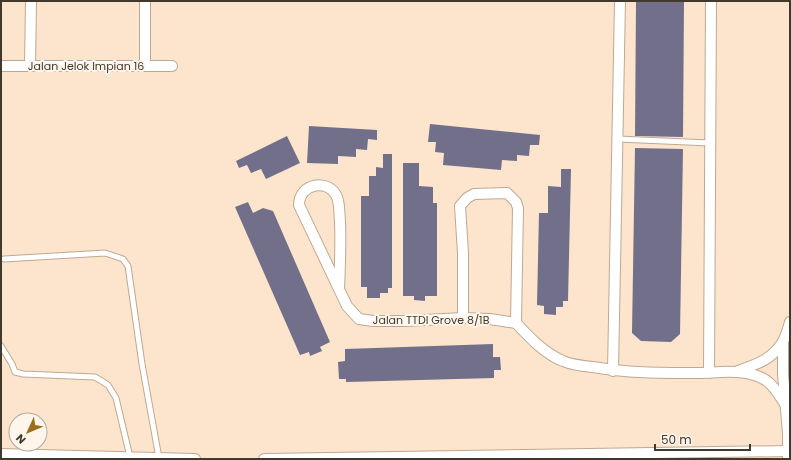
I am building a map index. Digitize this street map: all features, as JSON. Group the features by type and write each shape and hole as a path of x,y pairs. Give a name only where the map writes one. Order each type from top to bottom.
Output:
{"street":[{"path":"30,66 31,1"},
{"path":"145,1 145,66"},
{"path":"613,371 620,1"},
{"path":"709,373 711,1"},
{"name":"Jalan Jelok Impian 16","path":"1,66 172,66"},
{"name":"Jalan TTDI Grove 8/1B","path":"339,289 340,236 339,204 337,196 327,187 320,185 310,187 300,196 299,205 347,306 359,318 373,321 463,318 490,319 516,323"},
{"path":"463,318 463,253 460,206 467,198 474,194 507,193 516,202 518,208 516,323 531,338 555,357 564,362 576,365 613,371 709,373 736,372 754,375 767,381 776,390 786,405"},
{"path":"736,372 760,363 773,354 782,342 790,322"},
{"path":"264,459 788,455 782,342"},
{"path":"1,454 195,459"}],"lane":[{"path":"618,138 710,143"},
{"path":"4,259 105,253 123,259 128,266 142,364 159,458"},
{"path":"1,346 15,372 23,374 95,377 108,385 116,398 130,457"}],"building":[{"path":"636,1 684,1 683,137 635,136"},
{"path":"430,124 540,135 539,145 530,145 529,156 517,155 517,161 502,160 501,170 443,165 444,153 435,152 436,142 428,142"},
{"path":"309,126 377,130 377,140 368,139 367,150 356,149 356,157 338,156 338,164 307,163"},
{"path":"287,136 300,163 266,179 261,169 251,173 247,165 239,168 236,161"},
{"path":"635,148 683,149 680,334 671,342 641,341 632,333"},
{"path":"383,154 392,154 392,288 388,288 388,293 380,293 380,298 367,298 367,287 361,287 361,196 369,196 369,176 376,176 376,167 383,168"},
{"path":"403,163 419,163 419,186 433,187 433,203 437,203 437,296 425,296 425,301 414,300 414,296 403,296"},
{"path":"561,169 571,169 568,301 563,301 563,307 556,307 556,315 544,314 544,306 537,305 539,213 548,213 548,186 561,187"},
{"path":"248,202 253,213 263,208 273,211 330,342 320,347 322,351 310,356 309,352 300,355 235,207"},
{"path":"493,344 493,357 500,357 501,370 494,370 494,378 346,382 346,379 339,379 338,362 345,361 345,349"}]}
